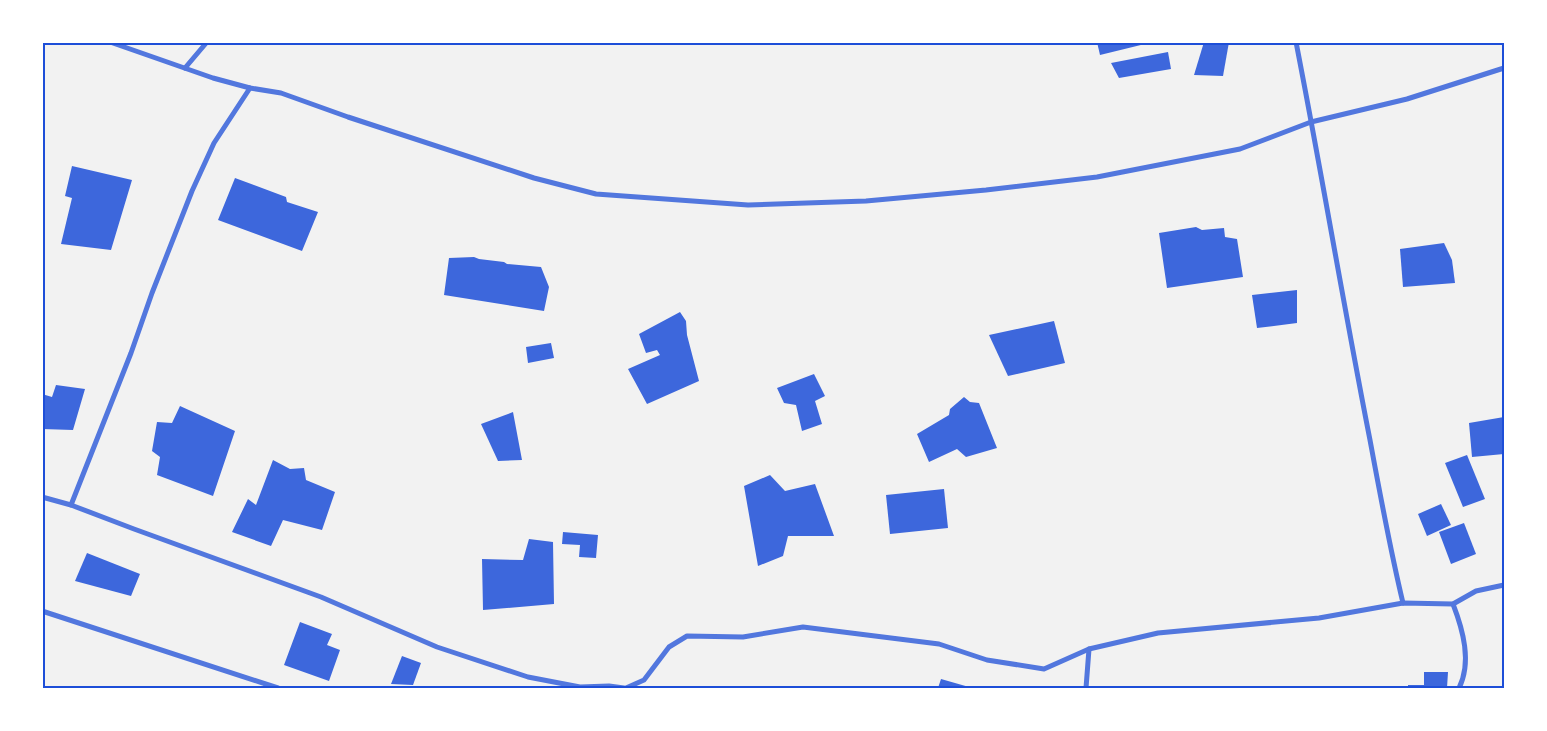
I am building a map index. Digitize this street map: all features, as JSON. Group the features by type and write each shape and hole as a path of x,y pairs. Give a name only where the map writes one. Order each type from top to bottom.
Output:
{"street":[{"path":"110,42 213,78 250,88 281,93 534,178 596,194 748,205 866,201 1097,177 1240,149 1311,122 1407,99 1504,68"},
{"path":"185,68 206,42"},
{"path":"1296,42 1361,396 1403,603"},
{"path":"71,505 192,191 214,143 250,88"},
{"path":"42,497 71,505 321,597 437,647 528,677 580,687 609,686 625,688 644,680 669,647 687,636 743,637 803,627 939,644 987,660 1044,668 1089,649 1158,633 1319,618 1403,603 1453,604 1476,590 1504,585"},
{"path":"1453,604 1466,650 1463,681 1459,688"},
{"path":"42,611 278,688"},
{"path":"1086,688 1089,649"}],"building":[{"path":"1097,42 1149,42 1149,43 1100,55"},
{"path":"1204,42 1229,42 1223,76 1194,75"},
{"path":"1168,52 1171,69 1119,78 1111,63"},
{"path":"72,166 132,180 111,250 61,244 72,198 65,196"},
{"path":"235,178 286,197 287,202 318,212 302,251 218,220"},
{"path":"1196,227 1202,230 1224,228 1225,237 1237,239 1243,277 1167,288 1159,233"},
{"path":"1444,243 1452,260 1455,283 1403,287 1400,249"},
{"path":"474,257 507,264 541,267 549,287 544,311 444,295 449,258"},
{"path":"1297,290 1297,323 1257,328 1252,295"},
{"path":"680,312 686,321 687,335 699,381 647,404 628,369 660,355 657,350 646,353 639,334"},
{"path":"1054,321 1065,363 1008,376 989,335"},
{"path":"551,343 554,358 528,363 526,347"},
{"path":"814,374 825,396 815,401 822,424 802,431 796,405 784,403 777,388"},
{"path":"56,385 85,389 73,430 42,429 42,394 52,397"},
{"path":"964,397 970,402 979,403 997,448 966,457 957,449 929,462 917,434 949,415 950,409"},
{"path":"180,406 235,431 213,496 157,475 160,457 152,451 157,422 172,423"},
{"path":"513,412 522,460 498,461 481,424"},
{"path":"1504,417 1504,454 1472,457 1469,423"},
{"path":"1467,455 1485,499 1463,507 1445,463"},
{"path":"273,460 290,469 304,468 306,480 335,492 322,530 283,520 271,546 232,532 248,499 256,505"},
{"path":"770,475 785,491 815,484 834,536 788,536 783,556 758,566 744,486"},
{"path":"944,489 948,528 890,534 886,495"},
{"path":"1441,504 1451,525 1427,536 1418,514"},
{"path":"1464,523 1476,554 1451,564 1439,532"},
{"path":"563,532 598,535 596,558 579,557 580,545 562,544"},
{"path":"529,539 553,542 554,604 483,610 482,559 523,560"},
{"path":"87,553 140,574 131,596 75,581"},
{"path":"300,622 332,634 327,645 340,650 329,681 284,665"},
{"path":"402,656 421,663 413,685 391,684"},
{"path":"1424,672 1448,672 1447,688 1408,688 1408,685 1424,685"},
{"path":"941,679 969,687 969,688 938,688"}]}
